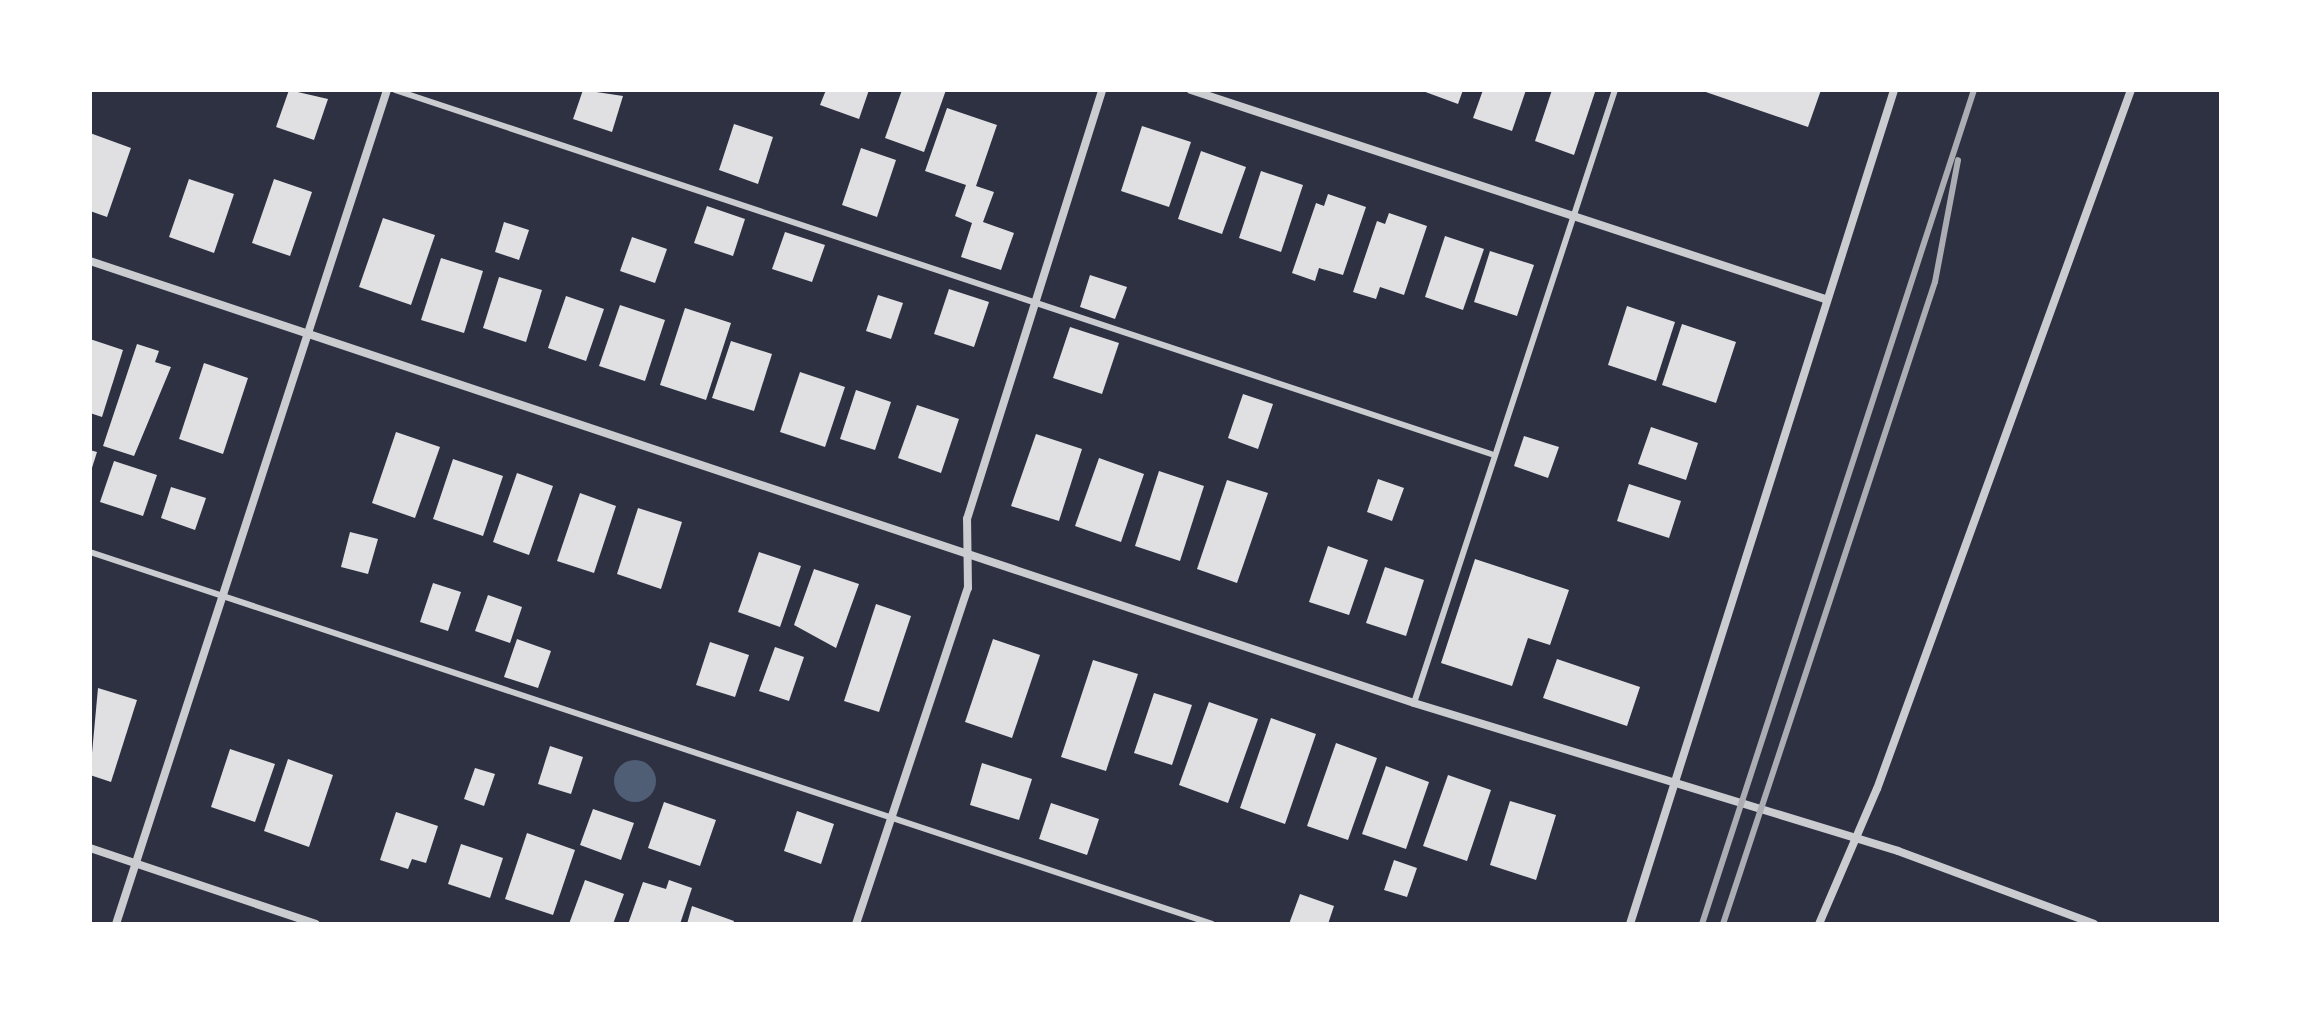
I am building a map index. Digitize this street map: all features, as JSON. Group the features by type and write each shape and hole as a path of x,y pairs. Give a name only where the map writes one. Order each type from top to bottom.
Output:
{"street":[{"path":"116,924 387,90"},
{"path":"856,924 968,588 967,519 1102,90"},
{"path":"1191,90 1825,299"},
{"path":"1630,924 1670,783 1894,90"},
{"path":"1819,924 1856,837 2131,90"},
{"path":"90,261 1414,703 1856,837 2094,924"},
{"path":"90,848 316,924"}],"lane":[{"path":"395,90 1491,454"},
{"path":"1414,703 1491,454 1615,90"},
{"path":"90,552 1212,924"}],"water":[{"path":"635,760 650,766 656,781 650,796 635,802 620,796 614,781 620,766"}],"building":[{"path":"289,90 328,99 314,140 276,127"},
{"path":"583,90 623,96 612,132 573,119"},
{"path":"826,90 869,90 859,119 820,105"},
{"path":"902,90 946,90 924,152 885,138"},
{"path":"1420,90 1463,90 1458,104"},
{"path":"1483,90 1526,90 1512,131 1473,118"},
{"path":"1552,90 1595,92 1574,155 1535,141"},
{"path":"1700,90 1821,90 1808,127"},
{"path":"947,108 997,125 976,186 994,192 983,222 1014,233 1001,270 961,257 972,223 955,216 966,185 925,171"},
{"path":"734,124 773,137 758,184 719,170"},
{"path":"1142,126 1191,142 1169,207 1121,191"},
{"path":"90,133 131,148 107,217 90,211"},
{"path":"861,148 896,160 877,217 842,205"},
{"path":"1201,151 1246,167 1222,234 1178,219"},
{"path":"1261,171 1303,185 1281,252 1239,238"},
{"path":"189,179 234,194 214,253 169,237"},
{"path":"274,179 312,192 290,256 252,243"},
{"path":"1328,194 1366,207 1343,275 1319,268 1315,281 1292,273 1316,203 1324,206"},
{"path":"707,206 745,219 733,256 694,243"},
{"path":"1389,213 1427,226 1404,295 1380,287 1376,299 1353,292 1377,221 1385,224"},
{"path":"383,218 435,235 411,305 359,287"},
{"path":"504,222 529,230 519,260 495,252"},
{"path":"785,232 825,245 812,282 772,269"},
{"path":"1445,236 1484,249 1463,310 1425,297"},
{"path":"632,237 667,249 655,283 620,271"},
{"path":"1490,251 1534,265 1517,316 1474,302"},
{"path":"441,258 483,271 464,333 421,320"},
{"path":"1090,275 1127,287 1115,319 1080,307"},
{"path":"499,277 542,290 526,342 483,328"},
{"path":"949,289 989,302 974,347 934,334"},
{"path":"878,295 903,303 891,339 866,331"},
{"path":"566,296 604,309 586,361 548,348"},
{"path":"620,305 665,320 645,381 599,366"},
{"path":"1627,306 1675,322 1656,381 1608,365"},
{"path":"685,308 731,323 706,400 660,385"},
{"path":"1682,324 1736,342 1716,403 1662,385"},
{"path":"1070,327 1119,343 1102,394 1053,378"},
{"path":"90,339 123,350 102,417 90,413"},
{"path":"731,341 772,354 754,411 712,398"},
{"path":"137,344 159,351 155,362 171,367 134,456 103,446"},
{"path":"204,363 248,378 223,454 179,439"},
{"path":"800,372 845,387 825,447 780,432"},
{"path":"856,390 891,402 875,450 840,439"},
{"path":"1243,394 1273,404 1258,449 1228,438"},
{"path":"917,405 959,419 941,473 898,458"},
{"path":"1651,427 1698,443 1686,480 1638,464"},
{"path":"396,432 440,447 415,518 372,503"},
{"path":"1036,434 1082,449 1059,521 1011,506"},
{"path":"1524,436 1559,447 1548,478 1514,466"},
{"path":"90,450 97,452 91,471 90,471"},
{"path":"1099,458 1144,474 1121,542 1075,526"},
{"path":"453,459 503,476 483,536 433,519"},
{"path":"114,461 157,475 143,516 100,502"},
{"path":"1159,471 1204,486 1180,561 1135,546"},
{"path":"517,473 553,486 529,555 493,542"},
{"path":"1378,479 1404,488 1392,521 1367,512"},
{"path":"1227,480 1268,493 1237,583 1197,569"},
{"path":"1629,484 1681,501 1669,538 1617,521"},
{"path":"171,487 206,498 195,530 161,518"},
{"path":"580,493 616,506 594,573 557,561"},
{"path":"638,508 682,522 661,589 617,574"},
{"path":"350,532 378,539 368,574 341,567"},
{"path":"1328,546 1368,560 1349,615 1309,602"},
{"path":"759,552 801,566 780,627 738,612"},
{"path":"1475,559 1569,590 1550,645 1528,638 1512,686 1441,663"},
{"path":"1385,567 1424,580 1406,636 1366,623"},
{"path":"814,569 859,584 836,648 794,625"},
{"path":"433,583 461,592 448,631 420,622"},
{"path":"488,595 522,607 510,643 475,631"},
{"path":"876,604 911,616 879,712 844,701"},
{"path":"517,639 551,651 538,688 504,677"},
{"path":"993,639 1040,655 1012,738 965,722"},
{"path":"710,642 749,655 735,697 696,685"},
{"path":"775,647 804,657 789,701 759,691"},
{"path":"1557,659 1640,687 1627,726 1543,698"},
{"path":"1093,660 1138,674 1106,771 1061,757"},
{"path":"98,688 137,700 111,782 90,775"},
{"path":"1154,693 1192,705 1172,765 1134,753"},
{"path":"1209,702 1258,719 1228,803 1179,785"},
{"path":"1271,718 1316,734 1285,824 1240,808"},
{"path":"1336,743 1377,758 1348,840 1307,826"},
{"path":"550,746 583,757 571,794 538,784"},
{"path":"230,749 275,764 255,822 211,807"},
{"path":"288,759 333,775 309,847 264,831"},
{"path":"982,763 1032,779 1019,820 970,805"},
{"path":"1386,766 1429,782 1406,849 1362,834"},
{"path":"475,768 495,774 484,806 464,799"},
{"path":"1448,775 1491,790 1467,861 1423,846"},
{"path":"1510,801 1556,815 1536,880 1490,865"},
{"path":"664,802 716,820 700,866 648,848"},
{"path":"1051,803 1099,819 1087,855 1039,839"},
{"path":"593,809 634,823 621,860 580,845"},
{"path":"797,811 834,824 821,864 784,851"},
{"path":"396,812 438,826 426,863 412,859 408,869 380,860"},
{"path":"527,833 575,850 553,915 505,899"},
{"path":"461,844 503,858 490,898 448,884"},
{"path":"1394,860 1417,868 1407,897 1384,890"},
{"path":"585,880 624,894 613,924 569,924"},
{"path":"669,880 692,888 680,924 628,924 643,882 666,889"},
{"path":"1300,894 1334,906 1328,924 1289,924"},
{"path":"692,906 734,921 733,924 687,924"}],"railway":[{"path":"1702,924 1974,90"},
{"path":"1723,924 1935,282 1958,160"}]}
